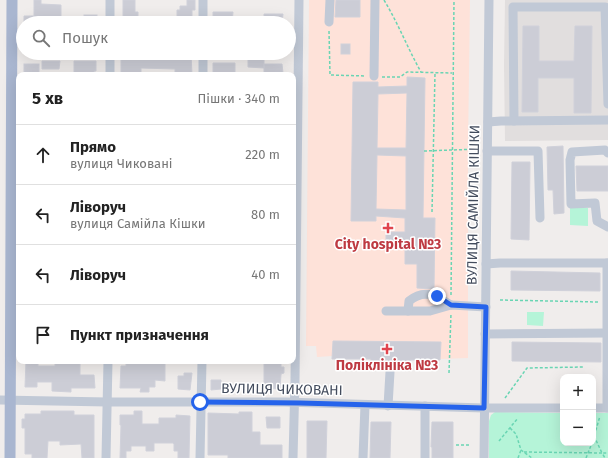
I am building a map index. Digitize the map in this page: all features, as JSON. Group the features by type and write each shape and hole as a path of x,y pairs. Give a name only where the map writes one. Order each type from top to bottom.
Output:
{"main road":[{"path":"10,458 6,400 12,0"}],"street":[{"path":"110,0 110,16"},
{"path":"203,0 203,16"},
{"path":"296,249 298,0"},
{"path":"329,22 330,0"},
{"path":"374,76 375,0"},
{"name":"ВУЛИЦЯ САМІЙЛА КІШКИ","path":"484,458 489,0"},
{"path":"514,121 513,7 605,6 608,104"},
{"path":"110,60 110,72"},
{"path":"203,60 203,72"},
{"path":"488,122 608,120"},
{"path":"608,153 605,150 572,152 570,160 571,204 595,203 597,221 608,227"},
{"path":"487,151 538,151 540,218"},
{"path":"486,264 608,263 607,408 596,408"},
{"path":"408,311 409,301 421,294 432,294 451,305"},
{"path":"386,311 430,311 451,305 486,307"},
{"path":"485,334 607,333"},
{"path":"106,458 108,364"},
{"path":"200,458 202,364"},
{"path":"292,458 295,364"},
{"path":"388,406 390,372"},
{"name":"ВУЛИЦЯ ЧИКОВАНІ","path":"6,400 108,402 293,402 388,406 560,408"},
{"path":"363,458 364,405"},
{"path":"425,406 425,458"}],"path":[{"path":"384,0 395,18 410,52 421,72"},
{"path":"449,373 454,0"},
{"path":"432,212 435,73"},
{"path":"424,151 487,151"},
{"path":"500,300 607,302"},
{"path":"505,398 527,368 583,367"},
{"path":"499,441 520,416"},
{"path":"596,429 600,416"},
{"path":"510,428 516,434 521,450 518,458"},
{"path":"596,440 605,458"},
{"path":"456,445 470,445"},
{"path":"586,458 591,446"},
{"path":"521,450 532,458"},
{"path":"524,452 608,453"}],"shaded area":[{"name":"City hospital №3","path":"309,0 470,0 468,358 410,360 410,366 370,365 370,359 332,356 317,357 316,346 306,346"},
{"path":"505,0 608,0 608,140 505,141"}],"green space":[{"path":"570,208 588,208 588,226 570,225"},
{"path":"527,312 544,312 543,326 527,325"},
{"path":"495,412 560,413 560,446 596,446 596,413 608,413 608,458 489,458 489,421 491,415"}],"building":[{"path":"34,0 41,0 41,4 61,5 61,16 34,16"},
{"path":"123,0 135,0 135,12 138,12 138,16 123,16"},
{"path":"187,0 195,0 195,10 192,10 192,16 177,16 177,10 180,10 180,6 187,6"},
{"path":"336,0 360,0 360,17 335,17"},
{"path":"213,12 233,12 233,16 213,16"},
{"path":"264,14 283,14 283,16 264,16"},
{"path":"84,15 97,15 97,16"},
{"path":"523,26 539,26 539,61 574,61 575,26 592,26 591,113 574,113 574,78 538,78 538,112 522,112"},
{"path":"341,44 350,44 350,54 341,54"},
{"path":"121,60 191,60 192,72 175,72 175,69 141,68 141,72 121,72"},
{"path":"248,60 264,60 264,64 282,64 283,72 264,72 264,68 248,67"},
{"path":"42,61 60,61 59,69 42,69"},
{"path":"74,61 96,61 96,71 94,72 74,72"},
{"path":"213,63 235,63 235,72 213,72"},
{"path":"24,64 39,64 39,72 24,72"},
{"path":"407,77 425,78 423,218 435,218 434,289 417,288 417,264 405,264 405,245 386,245 386,232 405,232 405,218 376,216 376,221 351,221 353,82 378,82 378,87 407,86","holes":["407,93 406,148 377,148 378,94","377,155 406,156 406,210 376,209"]},
{"path":"563,146 564,213 554,214 553,190 548,190 547,147"},
{"path":"512,162 530,162 529,240 511,239"},
{"path":"576,166 608,166 608,191 577,191"},
{"path":"511,271 600,273 600,291 511,290"},
{"name":"Поліклініка №3","path":"333,341 441,342 440,360 410,360 410,366 370,365 371,359 332,359"},
{"path":"512,342 601,343 601,362 512,361"},
{"path":"26,364 55,366 55,364 80,364 80,375 94,375 95,388 71,388 71,392 52,391 52,382 37,382 37,387 25,387"},
{"path":"126,364 165,364 165,381 155,380 155,387 149,387 149,392 140,392 141,388 120,388 121,366 126,366"},
{"path":"264,364 281,364 281,367 284,367 284,373 281,374 280,389 264,388"},
{"path":"184,373 192,373 190,390 178,389 178,376 184,376"},
{"path":"211,380 221,380 221,389 211,390"},
{"path":"41,411 74,411 74,415 94,415 94,458 82,458 81,444 60,445 60,441 48,441 47,458 32,458 32,454 25,454 25,428 22,428 22,419 25,419 25,414 41,414"},
{"path":"134,411 142,411 142,424 159,424 159,418 176,418 176,415 190,416 189,458 178,458 178,451 174,451 173,443 154,443 154,451 146,451 146,446 131,446 131,451 126,451 126,458 120,458 120,415 134,415"},
{"path":"239,412 252,412 252,432 260,432 260,445 282,445 282,458 228,458 228,455 208,455 208,413 239,414"},
{"path":"266,417 280,417 280,428 267,428"},
{"path":"307,421 327,421 326,458 307,458"},
{"path":"371,422 391,422 390,458 370,458"},
{"path":"432,422 453,422 453,458 432,458"}],"place":[{"name":"City hospital №3","path":"388,228"},
{"name":"Поліклініка №3","path":"387,349"}],"route":[{"path":"200,402 484,408 486,307 451,305 437,296"}]}
